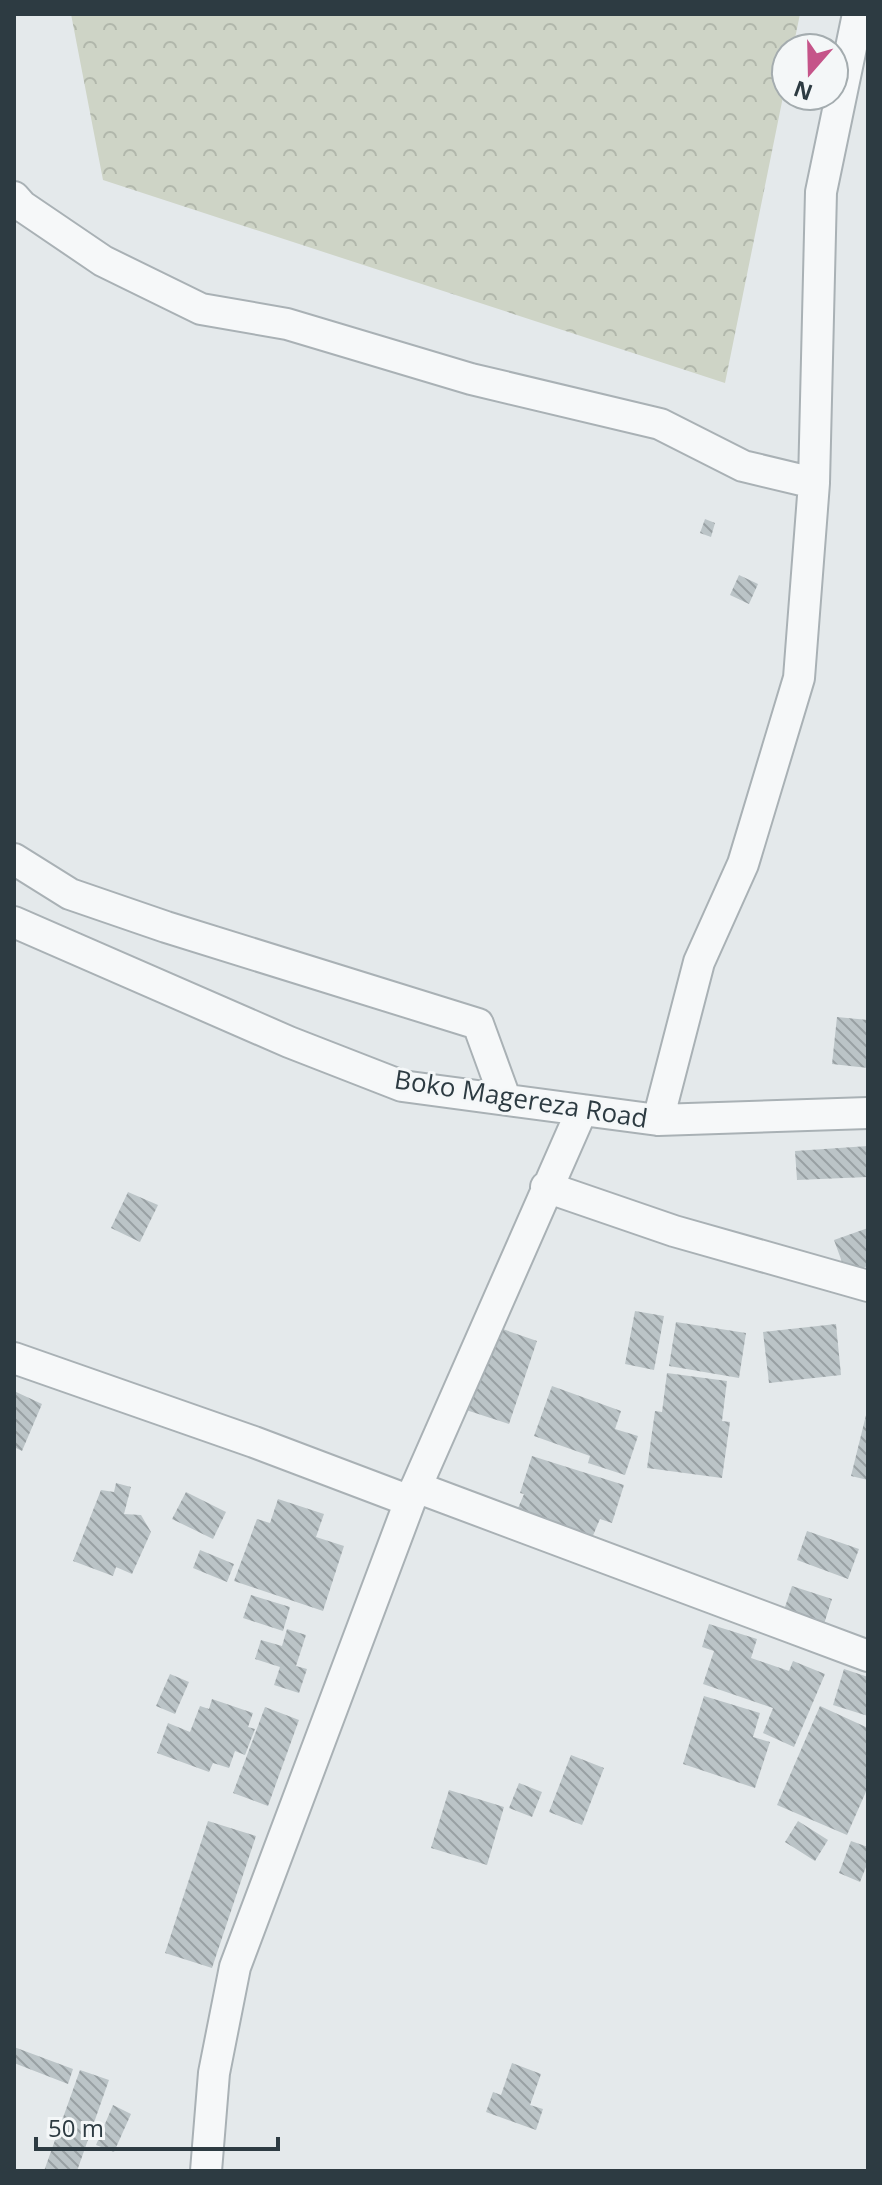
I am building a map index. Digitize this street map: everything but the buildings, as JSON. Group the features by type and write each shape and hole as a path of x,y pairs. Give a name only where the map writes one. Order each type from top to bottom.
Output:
{"street":[{"path":"658,1120 699,962 743,864 799,678 814,483 821,192 858,14"},
{"path":"14,197 22,206 103,261 201,309 287,324 471,379 660,424 743,466 814,483"},
{"path":"14,859 70,894 478,1024 505,1098"},
{"name":"Boko Magereza Road","path":"14,922 289,1042 402,1086 658,1120 868,1113"},
{"path":"206,2171 214,2073 235,1967 413,1494 582,1110"},
{"path":"546,1187 674,1231 868,1286"},
{"path":"14,1358 413,1494 868,1656"}],"green space":[{"path":"71,14 800,14 796,32 770,32 770,112 780,112 725,383 103,180"}]}
